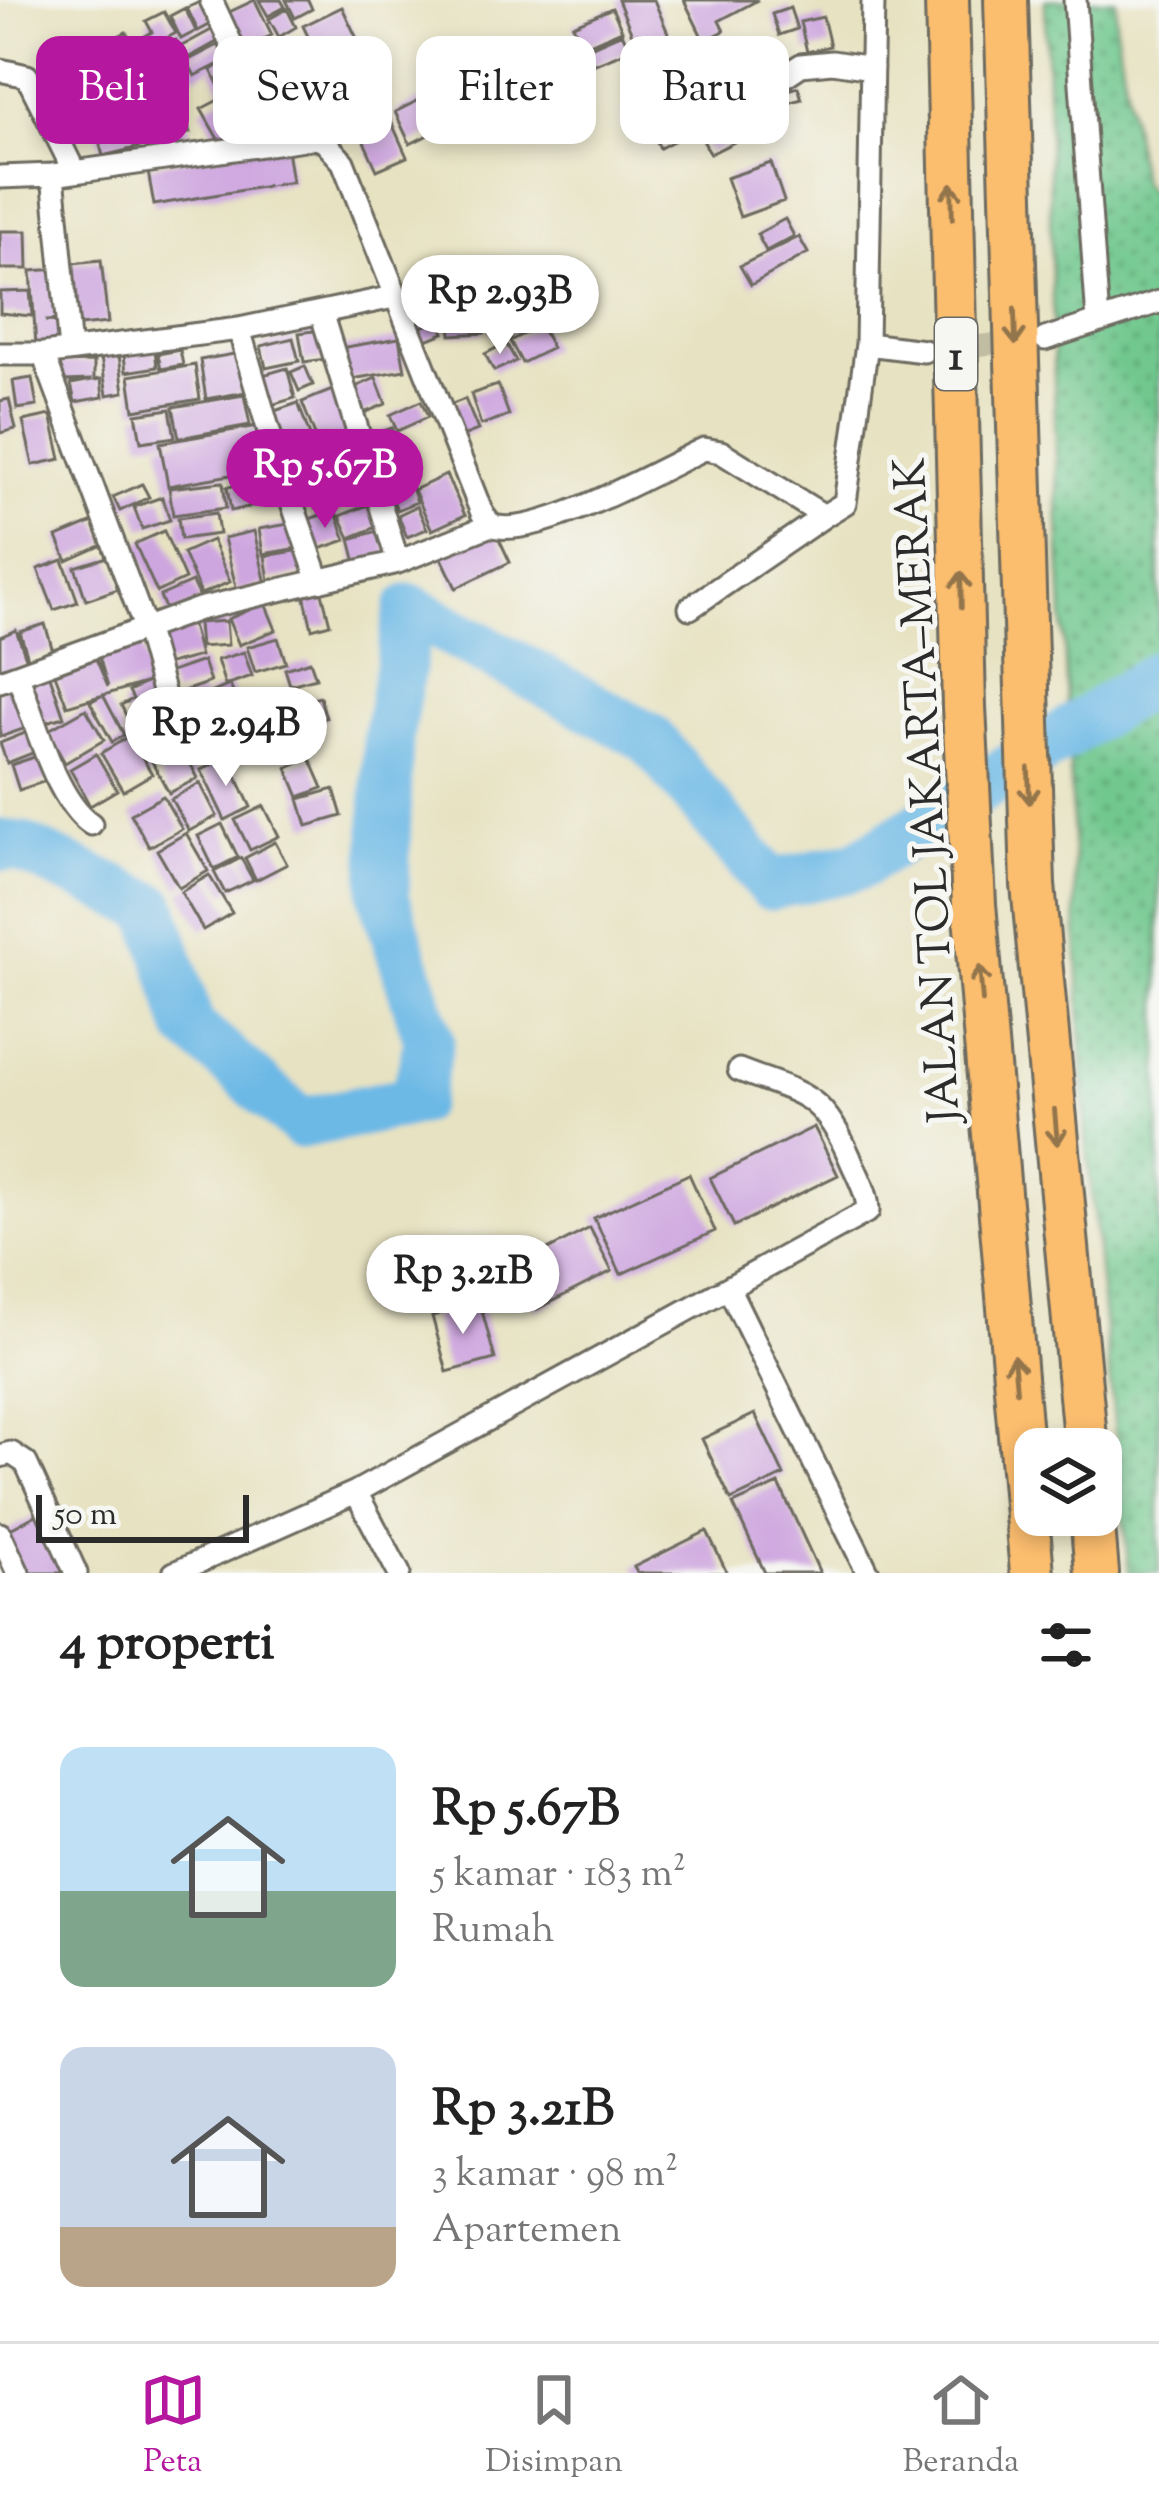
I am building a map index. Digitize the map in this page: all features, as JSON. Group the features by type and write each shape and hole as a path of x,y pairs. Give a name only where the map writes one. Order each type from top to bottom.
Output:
{"highway":[{"name":"JALAN TOL JAKARTA–MERAK","path":"947,0 964,707 974,904 1032,1573"},
{"name":"1","path":"1006,0 1034,885 1084,1428"},
{"path":"1094,1536 1097,1573"}],"street":[{"path":"211,0 228,36"},
{"path":"690,608 844,503 867,344 873,0"},
{"path":"1075,0 1098,321"},
{"path":"789,73 801,65 832,62 872,68"},
{"path":"0,70 27,76 64,173 70,350"},
{"path":"0,178 224,148 323,140 343,162 482,513 491,525 502,529 561,516 704,449 721,452 824,516"},
{"path":"0,354 43,354 239,329 394,297"},
{"path":"1046,339 1159,302"},
{"path":"321,312 398,562"},
{"path":"239,329 319,580"},
{"path":"867,344 924,351"},
{"path":"43,354 146,630 175,734"},
{"path":"91,824 66,796 9,679 199,608 398,562 491,525"},
{"path":"174,1573 356,1492 860,1216 869,1206 835,1124 820,1103 739,1070"},
{"path":"729,1288 868,1573"},
{"path":"0,1456 11,1453 26,1463 76,1573"},
{"path":"356,1492 398,1573"},
{"path":"0,1534 18,1573"}],"green space":[{"path":"1045,0 1116,0 1116,28 1141,181 1159,203 1159,1573 1129,1573 1122,1428 1115,1428 1086,1137 1056,455"}],"building":[{"path":"255,0 272,35 231,36 221,16"},
{"path":"259,0 281,0 285,7 268,16"},
{"path":"286,0 308,0 312,9 295,18"},
{"path":"618,0 654,0 669,36 633,36"},
{"path":"684,0 758,0 719,21 724,31 702,36"},
{"path":"202,1 213,23 198,31 187,8"},
{"path":"342,7 356,36 308,36 303,26"},
{"path":"185,8 196,31 180,36 170,16"},
{"path":"612,8 622,30 596,41 596,36 578,36 573,25"},
{"path":"790,8 797,29 779,35 772,14"},
{"path":"287,9 296,27 278,36 269,19"},
{"path":"164,12 176,33 145,36 152,32 146,21"},
{"path":"823,17 830,46 807,52 800,22"},
{"path":"217,27 223,36 213,36 213,44 189,57 189,42"},
{"path":"623,36 620,54 596,64 596,44"},
{"path":"213,48 213,67 195,76 189,60"},
{"path":"798,87 802,99 789,103 789,90"},
{"path":"416,102 416,141 410,144 395,112"},
{"path":"213,103 213,130 201,109"},
{"path":"392,123 407,157 377,170 365,144 392,144"},
{"path":"100,144 139,144 140,147 103,156"},
{"path":"286,144 292,182 154,205 147,166"},
{"path":"705,144 730,144 710,154"},
{"path":"771,163 784,201 740,217 726,178"},
{"path":"785,219 794,236 766,251 757,234"},
{"path":"0,231 27,231 28,269 0,269"},
{"path":"799,237 808,253 751,285 740,266"},
{"path":"101,260 108,323 69,327 63,264"},
{"path":"59,269 64,320 45,321 63,322 65,343 36,346 31,271"},
{"path":"30,291 32,316 0,313 0,292"},
{"path":"481,303 484,333 451,335 449,305"},
{"path":"515,308 517,331 491,334 488,312"},
{"path":"439,320 444,333 419,343 414,330"},
{"path":"540,325 552,348 522,363 510,341"},
{"path":"321,330 325,359 304,362 299,333"},
{"path":"293,338 299,361 266,368 261,346"},
{"path":"399,338 405,370 346,380 340,348"},
{"path":"506,343 516,361 494,371 485,354"},
{"path":"155,350 157,367 126,372 124,355"},
{"path":"180,350 183,365 161,369 158,354"},
{"path":"240,353 246,392 206,399 200,360"},
{"path":"119,355 124,392 107,395 101,357"},
{"path":"94,362 94,380 101,379 103,397 75,402 71,384 92,380 61,381 60,363"},
{"path":"195,365 200,399 134,410 129,376"},
{"path":"305,366 313,385 299,391 291,372"},
{"path":"287,368 295,398 265,407 256,377"},
{"path":"32,378 37,406 17,409 13,381"},
{"path":"376,378 386,404 359,415 349,390"},
{"path":"498,385 509,415 481,425 471,394"},
{"path":"335,389 353,436 320,448 302,402"},
{"path":"244,395 250,425 179,438 173,407"},
{"path":"9,399 16,429 0,433 0,401"},
{"path":"465,399 478,430 460,437 447,406"},
{"path":"421,401 428,417 397,431 390,415"},
{"path":"298,403 315,449 282,460 266,414"},
{"path":"170,409 175,437 141,442 136,414"},
{"path":"51,415 61,459 33,465 23,421"},
{"path":"263,425 270,468 168,486 160,443"},
{"path":"392,428 400,450 373,460 364,438"},
{"path":"347,441 354,460 327,470 320,450"},
{"path":"316,451 325,473 293,485 285,463"},
{"path":"402,453 411,477 383,488 374,463"},
{"path":"349,469 357,493 315,507 307,483"},
{"path":"277,474 281,502 252,506 248,478"},
{"path":"446,475 465,515 432,530 414,490"},
{"path":"223,482 226,508 173,515 169,488"},
{"path":"410,482 417,502 397,510 389,490"},
{"path":"142,484 149,497 120,511 113,497"},
{"path":"244,484 249,507 231,511 227,487"},
{"path":"162,497 170,520 142,529 134,507"},
{"path":"375,502 384,524 350,538 340,516"},
{"path":"417,506 427,529 407,537 398,515"},
{"path":"335,510 346,540 314,551 304,521"},
{"path":"216,513 219,534 181,539 178,518"},
{"path":"98,520 107,543 67,561 57,537"},
{"path":"295,523 299,548 263,554 259,529"},
{"path":"493,526 510,562 456,588 439,552"},
{"path":"381,530 388,554 356,563 350,539"},
{"path":"164,531 185,579 157,592 135,544"},
{"path":"254,531 266,584 237,591 224,538"},
{"path":"212,540 230,582 201,594 183,553"},
{"path":"301,550 306,574 269,580 265,556"},
{"path":"110,556 121,588 86,600 75,567"},
{"path":"63,560 78,602 54,610 38,569"},
{"path":"192,582 201,601 168,616 160,596"},
{"path":"321,589 330,624 312,629 304,594"},
{"path":"265,603 276,630 239,645 228,619"},
{"path":"226,621 228,645 200,647 198,623"},
{"path":"45,624 53,651 28,658 20,632"},
{"path":"192,625 200,656 162,666 154,634"},
{"path":"16,630 28,663 0,673 0,637"},
{"path":"278,638 286,663 255,672 247,647"},
{"path":"140,642 151,681 67,706 55,674 96,659 108,687 98,653"},
{"path":"244,652 252,676 225,685 217,660"},
{"path":"203,661 210,682 173,695 165,674"},
{"path":"310,661 316,678 290,685 285,669"},
{"path":"48,670 64,717 40,724 25,678"},
{"path":"17,682 32,726 0,737 0,688"},
{"path":"148,682 165,714 133,730 121,705 133,699 129,691"},
{"path":"230,685 238,705 214,714 207,694"},
{"path":"201,692 210,715 178,728 168,705"},
{"path":"103,695 124,735 112,742 90,702"},
{"path":"320,697 326,718 275,731 270,710"},
{"path":"86,709 104,740 65,763 47,731"},
{"path":"243,710 254,739 194,761 183,733"},
{"path":"35,729 43,749 7,763 0,743"},
{"path":"130,736 152,774 123,791 101,753"},
{"path":"178,741 198,778 169,793 149,756"},
{"path":"46,753 55,778 19,790 11,765"},
{"path":"96,754 117,790 90,806 70,769"},
{"path":"227,757 251,807 225,820 201,770"},
{"path":"310,758 323,788 299,797 287,768"},
{"path":"200,783 217,816 189,831 171,799"},
{"path":"334,789 342,816 307,826 299,799"},
{"path":"163,796 182,829 149,847 131,814"},
{"path":"264,806 279,836 250,850 235,820"},
{"path":"222,824 238,857 214,869 198,836"},
{"path":"186,833 208,871 179,888 157,850"},
{"path":"275,842 287,864 256,880 245,858"},
{"path":"241,858 253,880 225,893 214,872"},
{"path":"209,875 232,913 203,930 181,892"},
{"path":"814,1127 838,1175 734,1226 710,1178"},
{"path":"689,1174 715,1231 621,1274 594,1218"},
{"path":"590,1228 612,1271 537,1309 515,1267"},
{"path":"480,1303 495,1359 447,1372 432,1316"},
{"path":"755,1414 784,1475 731,1500 702,1439"},
{"path":"779,1484 820,1573 765,1573 733,1504"},
{"path":"40,1513 73,1573 22,1573 1,1534"},
{"path":"707,1531 727,1573 637,1573 634,1567"}],"waterway":[{"path":"0,845 21,847 153,908 190,1027 301,1123 416,1100 429,1040 384,896 388,737 410,609 649,738 771,885 859,865 1159,675"}],"tunnel":[{"path":"948,349 1019,341"}]}
